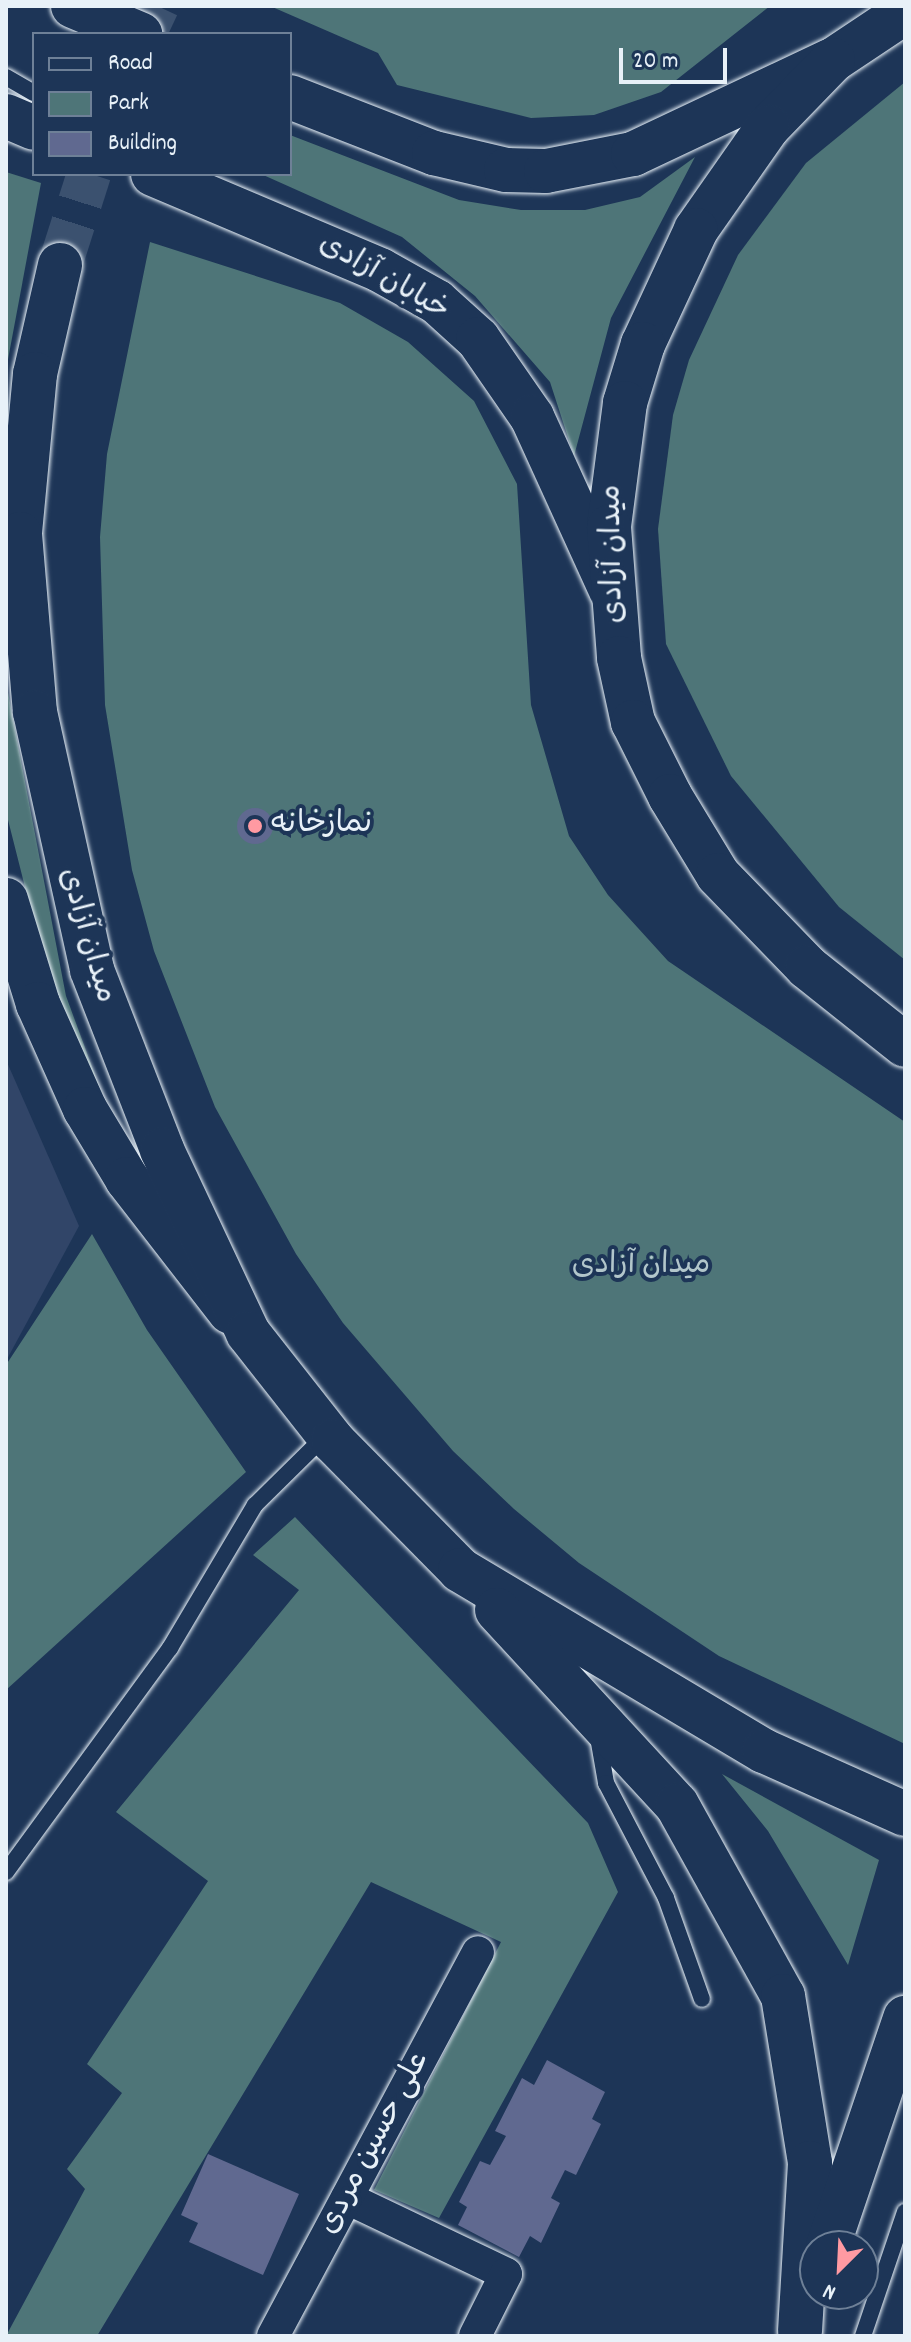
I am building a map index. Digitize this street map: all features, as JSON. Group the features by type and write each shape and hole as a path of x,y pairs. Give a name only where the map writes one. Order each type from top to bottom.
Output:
{"main road":[{"path":"73,6 135,32"},
{"name":"میدان آزادی","path":"905,12 833,60 768,127 666,286 625,403 610,512 611,590 633,722 718,875 807,967 905,1045"},
{"path":"292,98 446,157 546,171 633,154 833,60"},
{"path":"6,116 32,127"},
{"name":"خیابان آزادی","path":"158,176 294,229 437,302 478,339 532,417 611,590"},
{"name":"میدان آزادی","path":"60,265 35,374 20,534 35,712 68,885 97,984 156,1136 248,1333 327,1433 460,1570 751,1744 905,1814"},
{"path":"6,900 38,1004 85,1109 127,1179 248,1333"},
{"path":"460,1570 595,1716 710,1853 783,1996 810,2163 799,2333"},
{"path":"834,2230 898,2054 905,2018"},
{"path":"799,2333 807,2310"}],"street":[{"name":"علی حسین مردی","path":"273,2336 478,1952"},
{"path":"347,2198 506,2274 475,2336"}],"lane":[{"path":"6,77 32,92"},
{"path":"192,176 294,229"},
{"path":"6,1872 170,1648 255,1505 327,1433"},
{"path":"595,1716 606,1783 666,1898 702,1999"},
{"path":"863,2336 905,2212"}],"shaded area":[{"path":"6,1060 79,1226 6,1361"}],"green space":[{"path":"270,6 770,6 661,92 594,115 531,118 397,85 378,53"},
{"path":"905,82 905,960 839,907 731,776 666,644 658,529 673,415 689,360 738,255 806,163"},
{"path":"292,136 459,200 521,210 585,210 640,197 695,157 611,318 574,456 550,382 475,296 402,237 265,176 292,176"},
{"path":"6,172 41,183 6,370"},
{"name":"میدان آزادی","path":"150,242 340,303 408,342 474,401 517,484 531,705 569,836 608,895 668,961 905,1122 905,1744 719,1656 579,1563 514,1509 453,1451 343,1323 296,1254 215,1107 154,951 132,870 105,705 100,537 107,454"},
{"path":"6,682 66,996 109,1113 48,978 6,812"},
{"path":"92,1234 147,1330 246,1472 6,1690 6,1365"},
{"path":"295,1517 588,1823 618,1892 439,2218 374,2190 501,1942 371,1882 97,2336 6,2336 85,2189 67,2169 122,2093 87,2064 208,1881 116,1812 299,1590 253,1555"},
{"path":"722,1774 879,1860 848,1965 768,1831"}],"building":[{"name":"نمازخانه","path":"255,808 268,813 273,826 268,839 255,844 242,839 237,826 242,813"},
{"path":"547,2060 605,2092 592,2119 601,2124 576,2175 565,2170 551,2198 560,2203 541,2243 530,2236 519,2257 458,2225 467,2207 459,2202 480,2161 490,2165 506,2136 495,2131 522,2078 534,2085"},
{"path":"208,2154 299,2194 263,2275 189,2242 198,2223 181,2215"}],"tunnel":[{"path":"145,32 157,6"},
{"path":"60,265 88,176"}],"place":[{"name":"نمازخانه","path":"255,826"}]}
